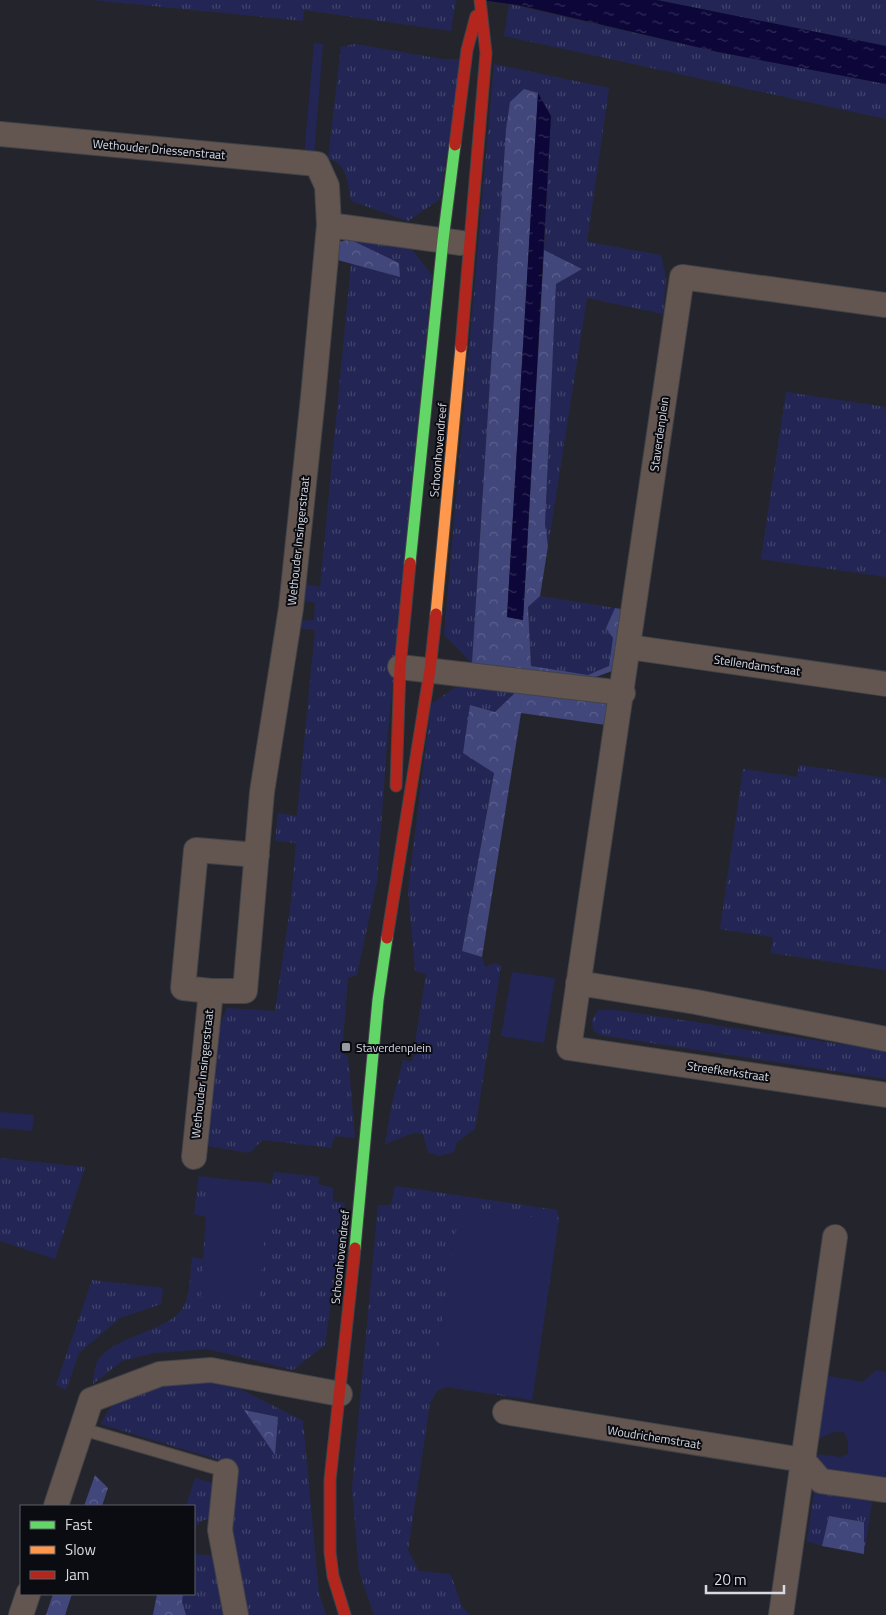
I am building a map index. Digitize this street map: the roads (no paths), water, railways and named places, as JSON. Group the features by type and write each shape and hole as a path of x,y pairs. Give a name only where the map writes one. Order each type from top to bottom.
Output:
{"street":[{"name":"Schoonhovendreef","path":"344,1615 333,1576 329,1525 330,1480 378,1000 392,900 430,670 486,53 480,0 467,50 443,240 400,667 392,900"},
{"name":"Wethouder Driessenstraat","path":"0,134 317,164"},
{"name":"Wethouder Insingerstraat","path":"256,855 196,850 183,988 211,991 245,991 262,792 291,608 328,225 327,186 317,164"},
{"path":"328,225 470,244"},
{"name":"Staverdenplein","path":"569,1048 623,693 682,277 886,305"},
{"name":"Stellendamstraat","path":"629,647 886,684"},
{"path":"400,667 623,693"},
{"path":"578,984 696,1002 886,1039"},
{"name":"Wethouder Insingerstraat","path":"194,1157 211,991"},
{"name":"Streefkerkstraat","path":"569,1048 886,1095"},
{"path":"781,1615 835,1237"},
{"path":"56,1505 91,1400 160,1374 211,1370 340,1394"},
{"name":"Woudrichemstraat","path":"505,1412 803,1460"},
{"path":"803,1460 821,1482 886,1490"},
{"path":"226,1471 220,1530 236,1615"},
{"path":"21,1615 28,1595"}],"lane":[{"path":"82,1429 226,1471"}],"water":[{"path":"481,0 657,0 886,46 886,84 718,52 518,5"},
{"path":"538,93 551,116 523,620 507,617"}],"place":[{"name":"Staverdenplein","path":"346,1047"}]}
